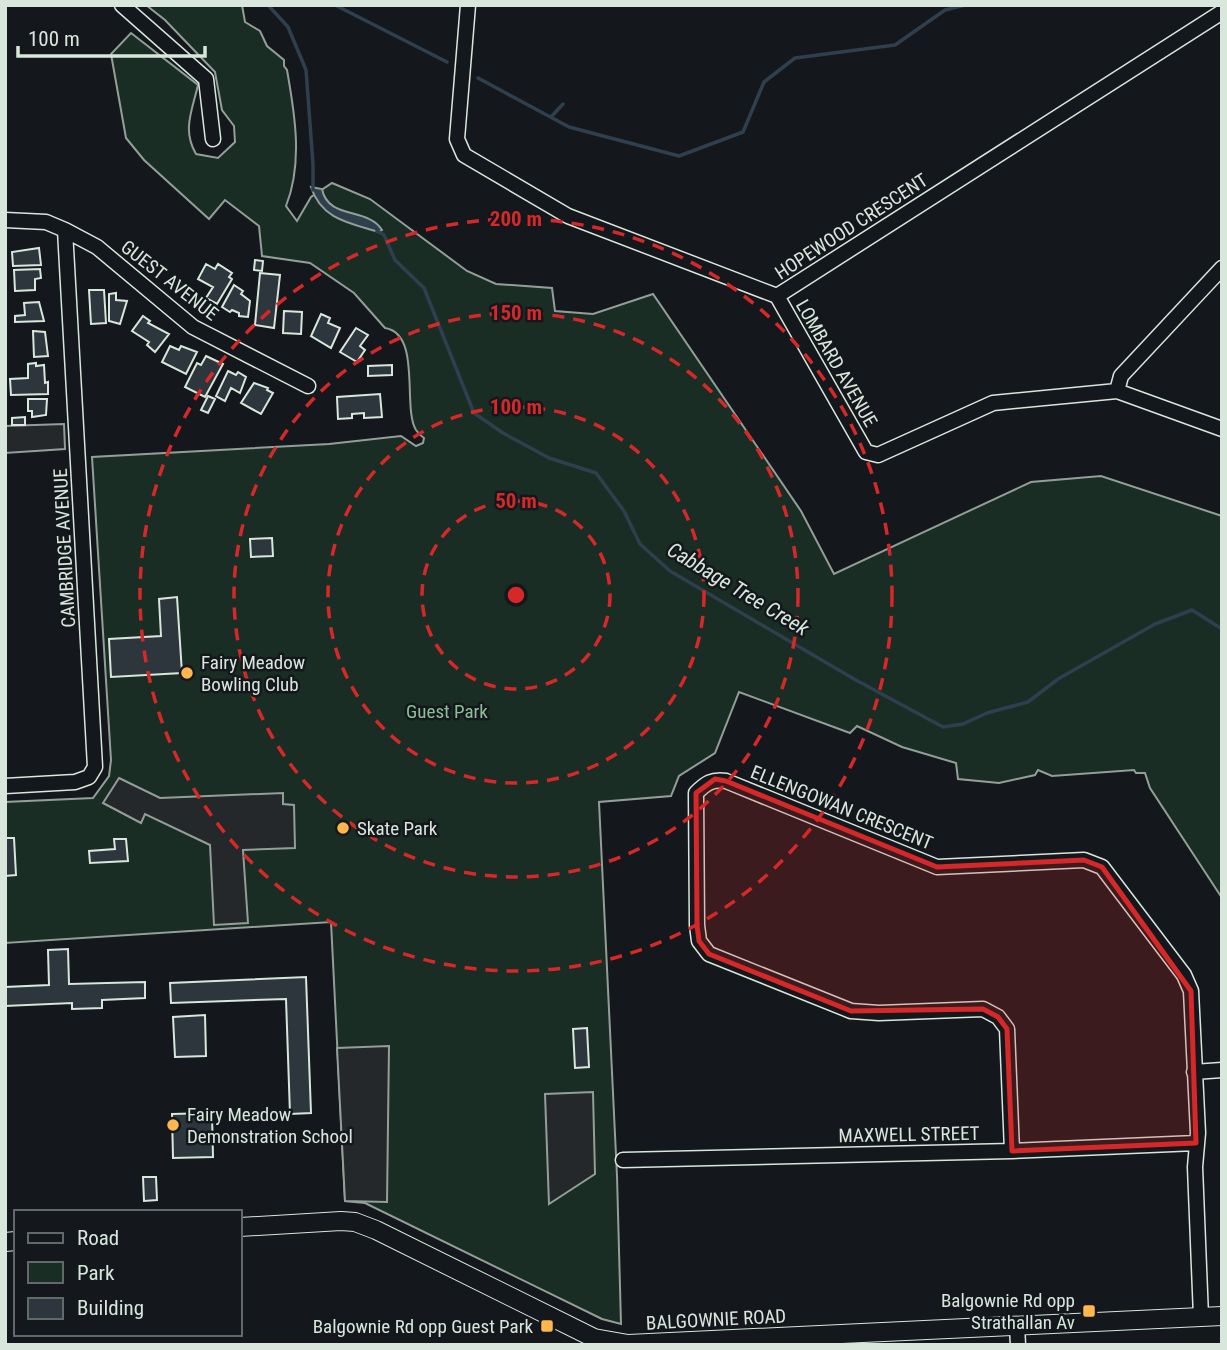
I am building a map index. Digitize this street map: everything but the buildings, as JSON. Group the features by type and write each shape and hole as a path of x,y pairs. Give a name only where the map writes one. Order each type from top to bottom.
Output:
{"main road":[{"name":"BALGOWNIE ROAD","path":"242,1227 355,1222 594,1338 628,1344 724,1342 1222,1316"}],"street":[{"path":"122,5 206,79 213,139"},
{"name":"HOPEWOOD CRESCENT","path":"468,5 457,139 464,155 568,216 777,296 1222,12"},
{"name":"GUEST AVENUE","path":"5,220 46,222 97,247 194,327 308,386"},
{"name":"CAMBRIDGE AVENUE","path":"5,786 75,782 89,777 95,767 65,230"},
{"path":"1117,391 1121,376 1222,268"},
{"name":"LOMBARD AVENUE","path":"777,296 866,452 878,455 993,403 1117,391 1222,429"},
{"name":"ELLENGOWAN CRESCENT","path":"1012,1151 1007,1029 998,1017 983,1009 879,1013 851,1011 709,954 699,941 696,793 706,784 715,779 726,782 937,867 1084,860 1102,867 1184,975 1191,991 1201,1317"},
{"path":"1194,1072 1222,1070"},
{"name":"MAXWELL STREET","path":"623,1160 1012,1151 1196,1143"},
{"path":"1017,1326 1017,1345"}],"highlighted area":[{"path":"715,779 726,781 937,867 1084,860 1102,867 1191,991 1196,1143 1012,1151 1007,1029 998,1017 983,1009 851,1011 709,954 699,941 697,925 696,793"}],"green space":[{"name":"Guest Park","path":"146,5 242,5 245,22 260,31 267,46 284,60 293,104 296,139 294,173 286,206 297,221 311,197 332,183 370,199 467,271 496,284 552,288 555,311 593,314 653,294 801,511 834,574 1031,482 1101,476 1222,516 1222,898 1150,788 1145,773 1136,773 1134,770 1052,776 1038,770 1035,775 999,783 958,779 956,763 902,747 857,726 850,733 739,692 715,753 679,776 671,796 599,802 617,1176 621,1324 602,1319 365,1203 345,1201 331,922 5,943 5,802 93,798 109,776 111,760 92,457 329,444 401,436 416,446 423,443 424,438 416,430 412,419 407,357 403,343 396,333 385,328 354,293 310,263 262,256 259,226 225,200 209,219 144,160 126,138 111,54 131,33 198,85 189,128 196,154 218,158 235,142 234,126 222,110 215,72 165,20"}],"shaded area":[{"path":"64,424 65,449 5,453 5,426"},
{"path":"119,778 160,798 283,793 283,804 294,805 295,848 243,850 248,923 214,925 210,845 145,814 141,823 103,803"},
{"path":"389,1046 387,1202 345,1201 337,1048"},
{"path":"593,1092 595,1174 549,1204 545,1094"}],"water":[{"path":"311,187 322,189 326,199 340,210 368,218 382,230 379,232 337,218 322,206"}],"waterway":[{"name":"Cabbage Tree Creek","path":"268,5 288,27 306,70 313,190"},
{"path":"335,5 447,62"},
{"path":"478,78 569,127 679,156 743,132 764,82 795,58 895,45 945,10 965,5"},
{"name":"Cabbage Tree Creek","path":"551,117 563,104"},
{"name":"Cabbage Tree Creek","path":"377,231 384,235 395,260 424,288 474,413 503,433 549,458 596,473 624,511 640,544 670,571 854,679 943,727 963,724 987,713 1028,702 1058,679 1155,624 1192,610 1222,629"}],"place":[{"name":"Fairy Meadow Bowling Club","path":"187,673"},
{"name":"Skate Park","path":"343,828"},
{"name":"Fairy Meadow Demonstration School","path":"173,1125"},
{"name":"Balgownie Rd opp Strathallan Av","path":"1089,1311"},
{"name":"Balgownie Rd opp Guest Park","path":"547,1326"}]}
